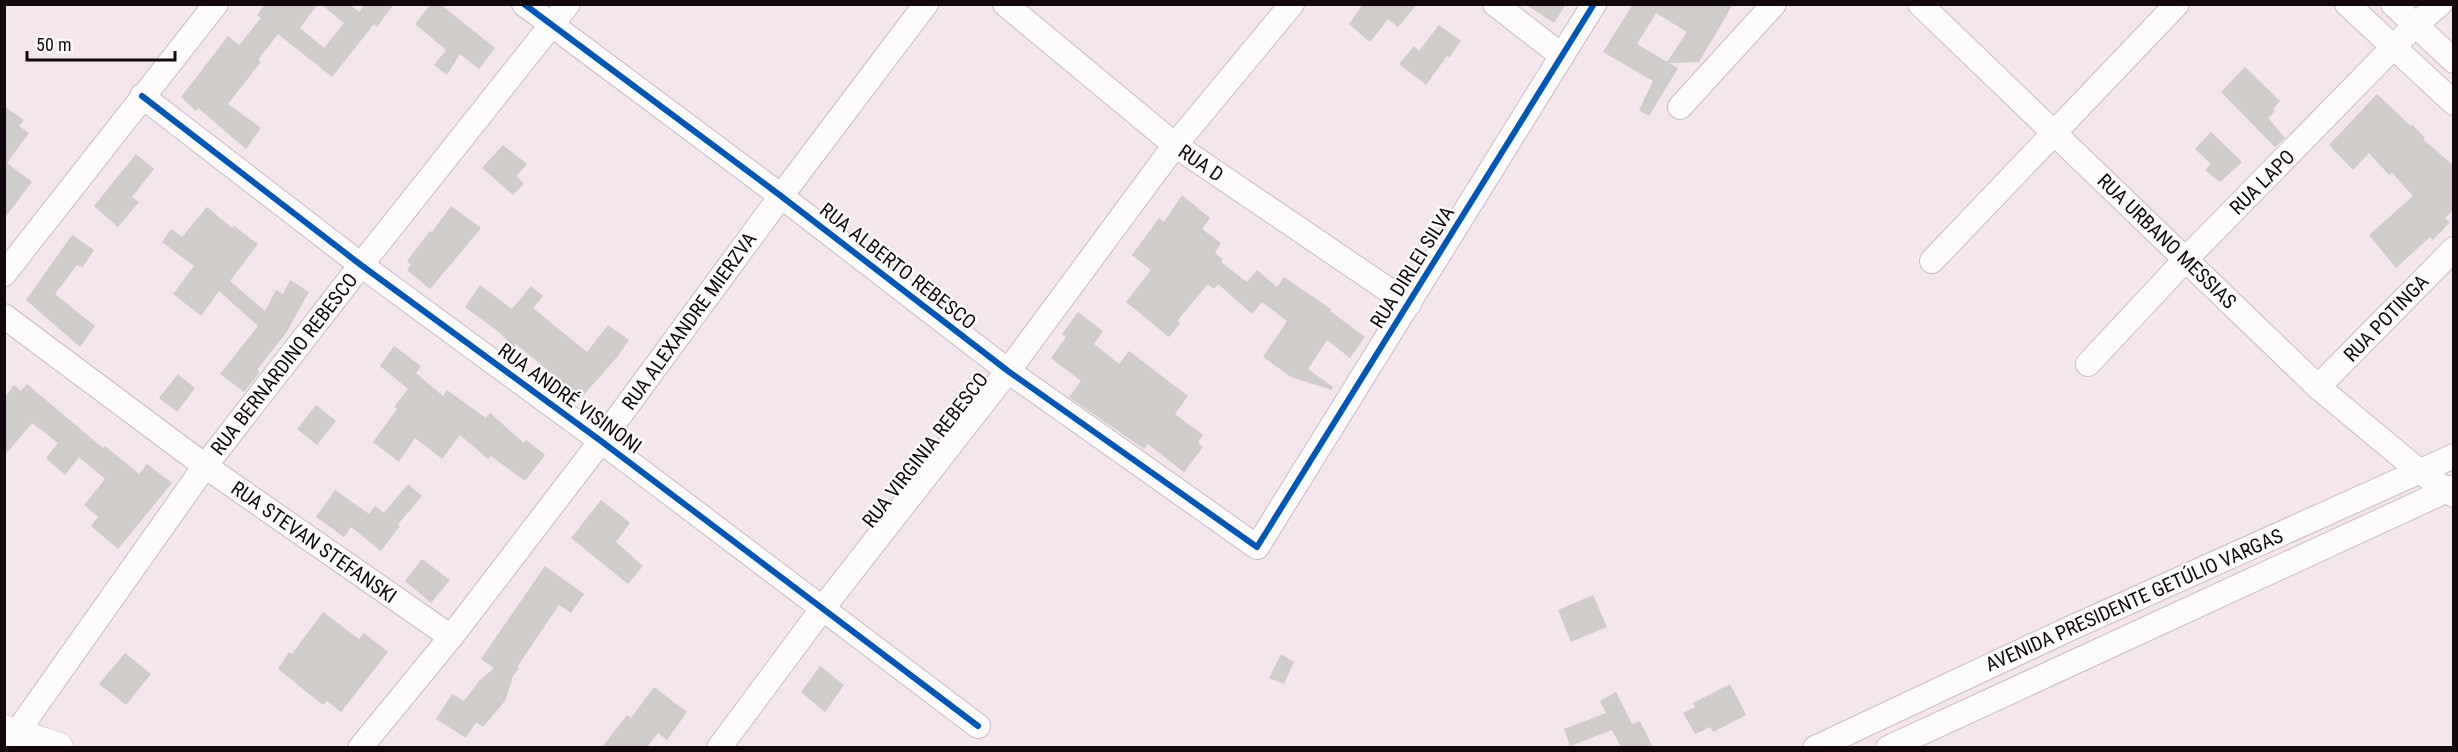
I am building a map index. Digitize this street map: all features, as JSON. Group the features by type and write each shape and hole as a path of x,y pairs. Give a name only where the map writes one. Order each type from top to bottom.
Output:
{"main road":[{"path":"10,733 57,747"}],"street":[{"path":"4,274 216,4"},
{"name":"RUA ALBERTO REBESCO","path":"524,4 781,196 1008,371 1257,547"},
{"name":"RUA BERNARDINO REBESCO","path":"10,733 205,466 568,4"},
{"name":"RUA ALEXANDRE MIERZVA","path":"360,747 451,637 601,441 926,4"},
{"name":"RUA D","path":"1005,4 1175,145 1409,304"},
{"name":"RUA VIRGINIA REBESCO","path":"719,747 822,609 1008,371 1175,145 1292,4"},
{"path":"1495,4 1562,56"},
{"name":"RUA DIRLEI SILVA","path":"1257,547 1594,4"},
{"path":"1680,107 1774,4"},
{"name":"RUA URBANO MESSIAS","path":"1920,4 2318,387 2419,471 2451,491"},
{"path":"1932,261 2177,4"},
{"path":"2347,4 2454,103"},
{"path":"2393,4 2454,61"},
{"name":"RUA LAPO","path":"2088,364 2186,259 2415,25 2440,4"},
{"name":"RUA ANDRÉ VISINONI","path":"142,96 361,265 601,441 978,726"},
{"name":"RUA POTINGA","path":"2318,387 2454,249"},
{"name":"RUA STEVAN STEFANSKI","path":"4,316 205,466 451,637"},
{"name":"AVENIDA PRESIDENTE GETÚLIO VARGAS","path":"1815,747 2082,623 2454,456"},
{"name":"AVENIDA PRESIDENTE GETÚLIO VARGAS","path":"1888,747 2451,491"}],"building":[{"path":"265,4 318,4 300,28 324,48 344,23 321,4 349,4 359,12 365,4 394,4 377,27 374,24 332,77 278,34 258,60 261,62 228,104 261,128 246,149 198,108 196,111 181,97 228,36 239,45 261,18 257,15"},
{"path":"431,4 440,4 495,48 479,69 460,54 447,75 434,65 446,50 415,24"},
{"path":"1363,4 1417,4 1398,27 1388,19 1370,42 1349,24"},
{"path":"1525,4 1566,4 1554,23"},
{"path":"1633,4 1733,4 1699,62 1669,63 1678,68 1649,116 1639,110 1653,81 1603,52","holes":["1656,13 1687,32 1667,62 1637,44"]},
{"path":"1439,25 1461,41 1426,85 1399,64 1414,46 1419,51"},
{"path":"2245,67 2280,101 2268,118 2285,138 2275,147 2221,92"},
{"path":"2377,94 2411,126 2412,124 2425,138 2423,139 2454,166 2454,209 2445,218 2450,222 2433,240 2430,237 2396,268 2369,235 2413,196 2369,153 2353,170 2329,145"},
{"path":"4,106 24,120 19,126 29,133 7,163 32,182 4,219"},
{"path":"2211,132 2242,162 2220,182 2205,170 2211,164 2195,149"},
{"path":"503,145 527,164 517,176 524,184 513,195 482,168"},
{"path":"136,154 154,169 132,197 139,202 118,227 94,206"},
{"path":"1182,195 1210,218 1202,229 1221,243 1215,253 1223,259 1221,262 1247,282 1257,270 1277,287 1284,277 1331,309 1330,311 1365,337 1350,358 1327,340 1308,369 1333,387 1332,390 1291,377 1263,357 1287,321 1262,302 1252,314 1218,284 1214,289 1208,284 1177,321 1180,323 1169,337 1126,302 1151,270 1132,255 1159,218 1164,222"},
{"path":"451,206 481,228 430,289 407,270 411,265 407,261"},
{"path":"207,207 232,228 234,226 258,244 230,281 265,311 276,290 283,294 290,280 309,292 286,333 257,370 260,372 244,392 220,374 258,326 219,291 201,316 173,294 194,266 162,242 171,229 182,237"},
{"path":"72,235 94,250 82,268 77,265 55,294 95,326 80,347 26,300"},
{"path":"480,285 512,309 531,286 543,296 533,308 587,352 608,325 629,340 581,398 516,344 514,347 500,333 465,307"},
{"path":"1078,312 1103,331 1094,344 1119,364 1129,351 1188,396 1175,414 1203,435 1198,442 1203,447 1184,472 1148,444 1144,449 1069,397 1081,381 1051,358 1066,337 1062,334"},
{"path":"394,346 421,366 416,373 443,396 447,390 486,418 490,413 524,443 526,440 545,455 525,481 491,456 488,459 460,435 442,459 415,438 399,462 373,442 397,409 394,407 408,389 380,366"},
{"path":"178,374 195,388 177,412 159,398"},
{"path":"27,384 103,448 105,446 139,474 147,464 172,483 118,549 91,526 98,517 84,505 105,479 79,457 65,475 46,458 58,443 32,423 4,456 4,399 14,385 21,391"},
{"path":"316,405 336,421 317,445 297,429"},
{"path":"408,484 422,496 398,524 400,526 381,551 351,527 344,537 316,517 335,490 369,514 375,506 384,513"},
{"path":"601,500 630,523 616,542 643,566 628,584 571,538"},
{"path":"422,559 450,580 431,603 405,581"},
{"path":"545,566 584,594 571,613 559,605 517,667 519,668 513,676 505,701 483,727 476,722 466,738 436,719 452,694 464,701 479,681 494,668 481,659"},
{"path":"1593,595 1607,627 1571,642 1558,610"},
{"path":"323,612 359,639 364,633 388,652 341,712 327,701 323,705 278,669 289,652 292,654"},
{"path":"125,653 151,674 126,705 99,684"},
{"path":"1281,654 1294,662 1284,684 1269,678"},
{"path":"820,666 844,685 825,712 801,692"},
{"path":"1730,684 1746,715 1713,732 1710,727 1695,734 1683,713 1695,707 1693,703"},
{"path":"654,687 687,712 667,740 658,733 647,747 602,747 627,715 631,718"},
{"path":"1616,692 1632,724 1640,721 1653,747 1621,747 1612,730 1570,746 1564,729 1606,713 1600,701"}],"cycle path":[{"path":"524,4 781,196 1008,371 1257,547 1594,4"},
{"path":"142,96 361,265 601,441 978,726"}]}
